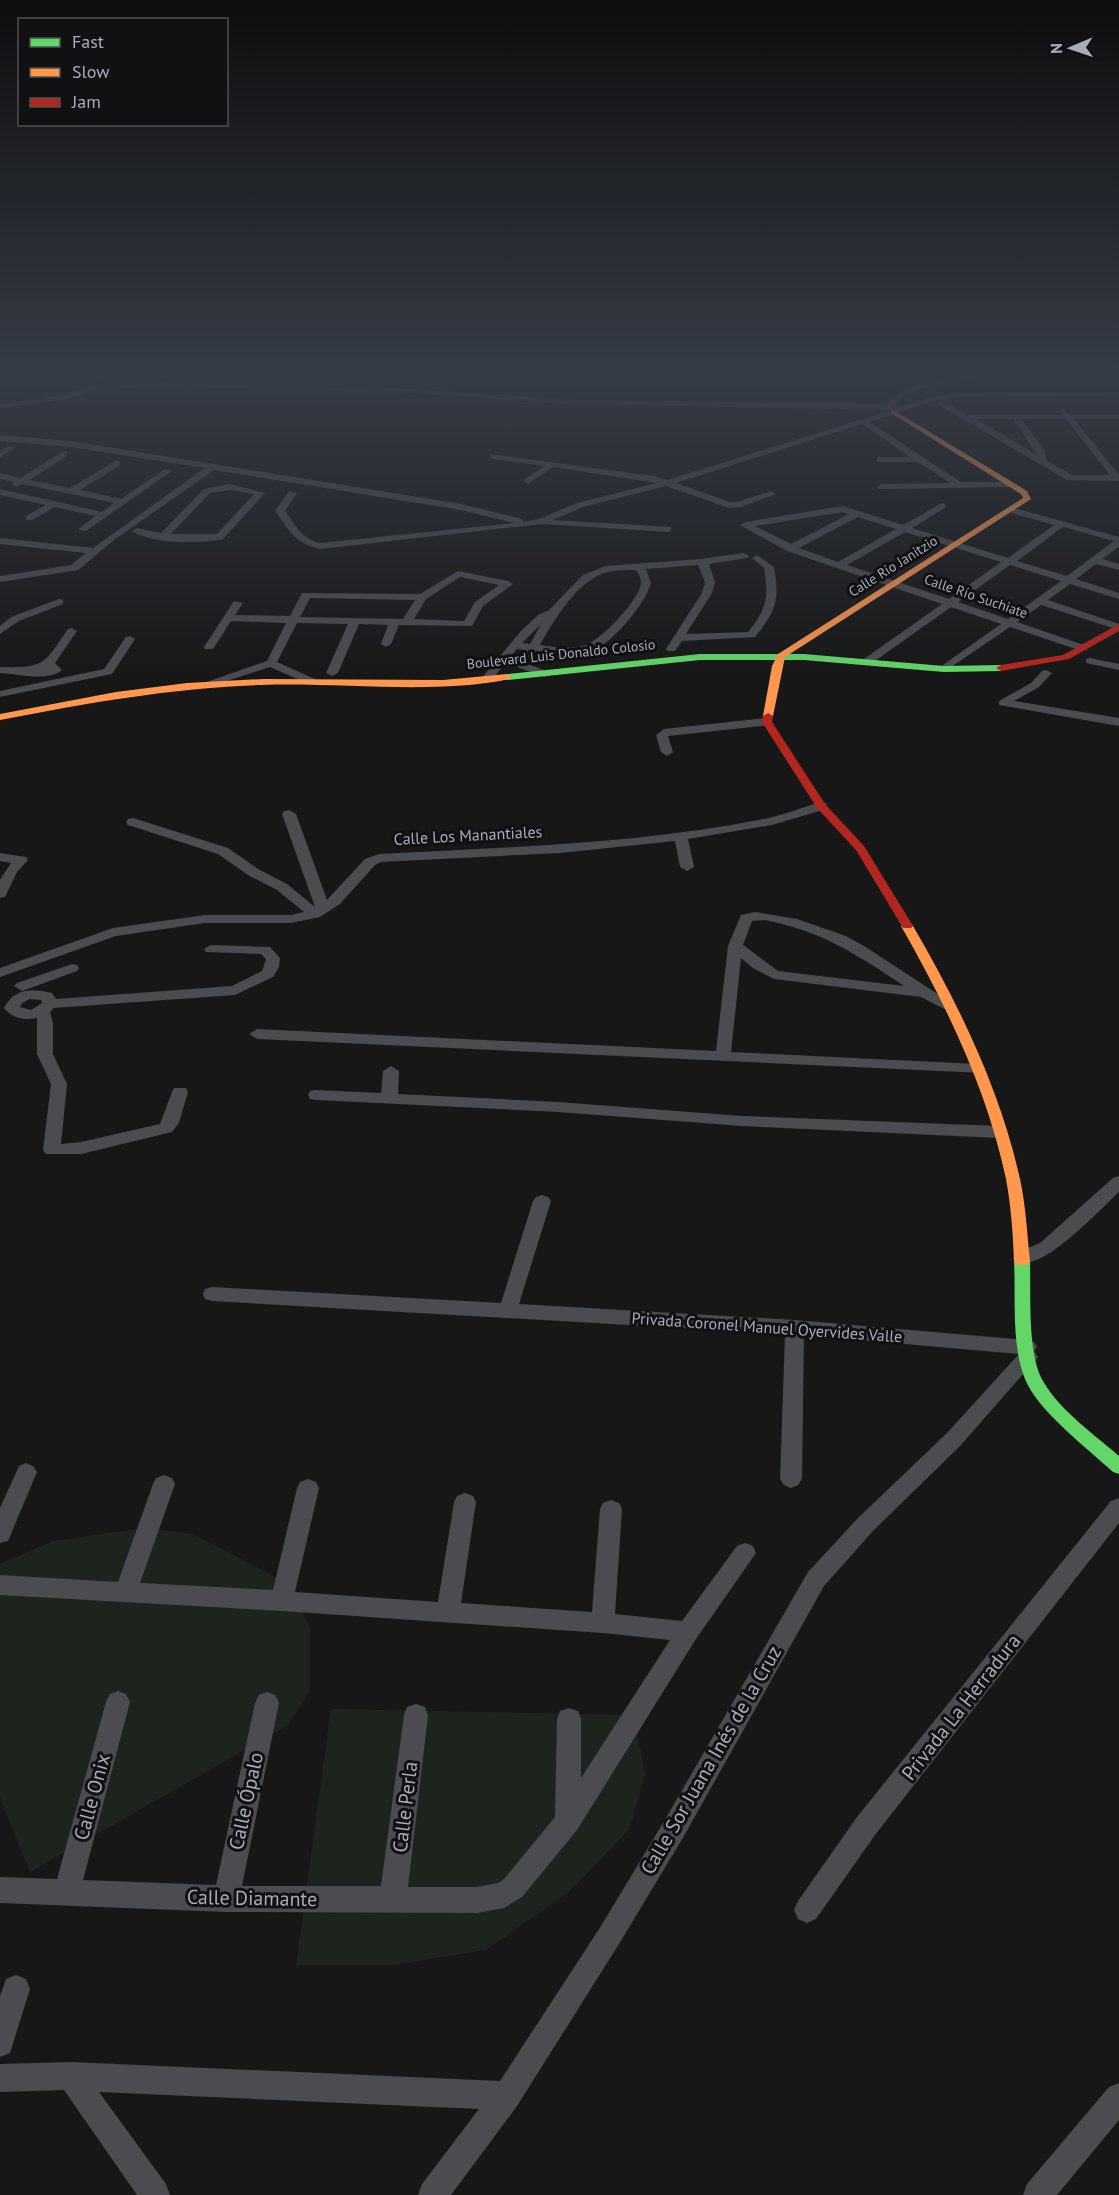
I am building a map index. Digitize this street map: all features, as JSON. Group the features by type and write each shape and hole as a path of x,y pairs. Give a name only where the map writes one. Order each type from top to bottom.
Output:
{"main road":[{"path":"994,473 1010,484"},
{"name":"Calle Río Janitzio","path":"779,661 1027,499 1027,496 1010,484"},
{"name":"Boulevard Luis Donaldo Colosio","path":"0,717 151,690 204,685 313,682 399,684 486,680 673,659 868,662 944,669 991,669 1066,657 1119,627"},
{"name":"Boulevard Luis Donaldo Colosio","path":"0,726 98,706 188,695 259,691 385,693 462,691 693,667 779,661 953,680 987,680 1046,674 1090,661 1109,650"},
{"path":"779,661 767,722 821,806 860,848 938,979 977,1069 1013,1180 1022,1258 1027,1352 1035,1382 1049,1399 1119,1467"}],"street":[{"path":"1,492 33,473"},
{"path":"71,492 100,473"},
{"path":"83,529 164,473"},
{"path":"0,579 69,570 111,537 203,473"},
{"path":"246,473 462,507 528,524"},
{"path":"528,481 539,473"},
{"path":"619,473 647,477 668,483 729,505 738,505 771,494"},
{"path":"292,493 280,511 297,536 311,545 329,545 378,538 419,537 453,530 528,524 542,521 580,505 698,473"},
{"path":"942,473 959,485"},
{"path":"1063,473 1074,480 1118,478"},
{"path":"0,476 121,502"},
{"path":"881,487 1010,484"},
{"path":"137,531 164,537 220,537 260,493 230,487 207,491 164,537"},
{"path":"1,492 103,515"},
{"path":"29,518 54,504"},
{"path":"840,566 942,506"},
{"path":"154,509 186,513"},
{"name":"Calle Río Suchiate","path":"856,514 843,509 745,525 790,549 1083,648"},
{"path":"1011,510 1119,541"},
{"path":"790,549 856,514 1119,596"},
{"path":"542,521 668,529"},
{"path":"868,662 1062,524"},
{"path":"0,541 95,551"},
{"path":"944,669 1119,541"},
{"path":"518,664 533,648 553,612 587,577 594,573 639,566 700,562 744,556 757,558 769,567 773,590 765,618 753,633 738,637 678,638"},
{"path":"1094,560 1119,567"},
{"path":"671,649 707,593 710,582 705,565 700,562"},
{"path":"515,645 576,650 594,646 627,614 646,587 645,576 639,566"},
{"path":"229,618 292,620 401,622 468,624 479,604 508,584 458,573 422,597 401,622 386,644"},
{"path":"270,663 306,595 422,597"},
{"path":"1040,601 1119,627"},
{"path":"0,631 9,622 59,602"},
{"path":"209,647 238,603"},
{"path":"486,680 540,619 553,612"},
{"path":"332,673 355,621"},
{"path":"0,670 33,670 34,674 41,676 52,668 72,632"},
{"path":"0,694 108,672 130,639"},
{"path":"1090,661 1119,668"},
{"path":"501,662 518,664 545,674"},
{"path":"204,685 270,663 313,682"},
{"path":"52,668 108,672"},
{"path":"1046,674 1035,685 1003,703 1119,723"},
{"path":"667,752 662,735 664,733 767,722"},
{"name":"Calle Los Manantiales","path":"319,912 335,901 370,862 379,858 560,849 681,836 772,821 821,806"},
{"path":"289,814 319,912"},
{"path":"133,822 223,851 319,912"},
{"path":"681,836 687,867"},
{"path":"0,857 21,860 11,871 0,894"},
{"path":"0,972 113,932 205,919 291,919 319,912"},
{"path":"723,1056 735,946 746,918 751,916 762,915 803,925 857,948 924,993 948,1006"},
{"path":"735,946 774,975 924,993"},
{"path":"72,968 25,990 15,1000 12,1008 15,1012 27,1015 46,1007 226,992 246,987 267,974 272,967 273,958 265,950 211,949"},
{"path":"0,972 25,990 47,996 48,1028 45,1055 57,1075 59,1084 52,1150 81,1148 166,1128 171,1123 180,1092"},
{"path":"256,1034 977,1069"},
{"path":"389,1100 391,1071"},
{"path":"316,1095 558,1107 754,1122 999,1132"},
{"path":"1022,1258 1046,1248 1119,1182"},
{"path":"508,1310 542,1201"},
{"name":"Privada Coronel Manuel Oyervides Valle","path":"212,1294 795,1327 1027,1352"},
{"path":"791,1479 795,1327"},
{"name":"Calle Sor Juana Inés de la Cruz","path":"433,2195 507,2096 610,1935 816,1579 837,1555 954,1439 1027,1352"},
{"path":"0,1534 26,1472"},
{"path":"126,1591 164,1484"},
{"path":"282,1601 308,1488"},
{"path":"448,1613 465,1502"},
{"name":"Privada La Herradura","path":"807,1910 866,1826 1119,1507"},
{"path":"603,1623 610,1509"},
{"path":"568,1821 688,1632 745,1553"},
{"path":"0,1585 282,1601 603,1623 688,1632"},
{"name":"Calle Onix","path":"67,1892 118,1702"},
{"name":"Calle Ópalo","path":"226,1899 267,1703"},
{"name":"Calle Perla","path":"393,1899 416,1715"},
{"path":"568,1821 569,1719"},
{"name":"Calle Diamante","path":"0,1890 226,1899 477,1900 504,1895 513,1888 568,1821"},
{"path":"0,2043 16,1989"},
{"path":"71,2076 155,2195"},
{"path":"0,2078 71,2076 507,2096"},
{"path":"1038,2195 1119,2097"}],"shaded area":[{"path":"143,1528 193,1534 289,1584 310,1627 310,1691 287,1726 30,1872 0,1798 0,1564 53,1541"},
{"path":"331,1709 634,1715 645,1775 629,1830 568,1893 486,1950 393,1965 296,1965"}],"traffic: fast":[{"path":"507,677 700,657 804,657 944,669 1001,668"},
{"path":"1022,1261 1025,1339 1034,1381 1049,1401 1119,1467"}],"traffic: slow":[{"path":"768,716 781,656 1027,499 1024,493 992,473"},
{"path":"0,717 116,695 187,686 263,682 443,683 507,677"},
{"path":"907,926 940,986 983,1080 1005,1146 1013,1179 1022,1261"}],"traffic: jam":[{"path":"1001,668 1066,657 1119,627"},
{"path":"768,716 767,722 821,806 860,848 907,926"}]}
